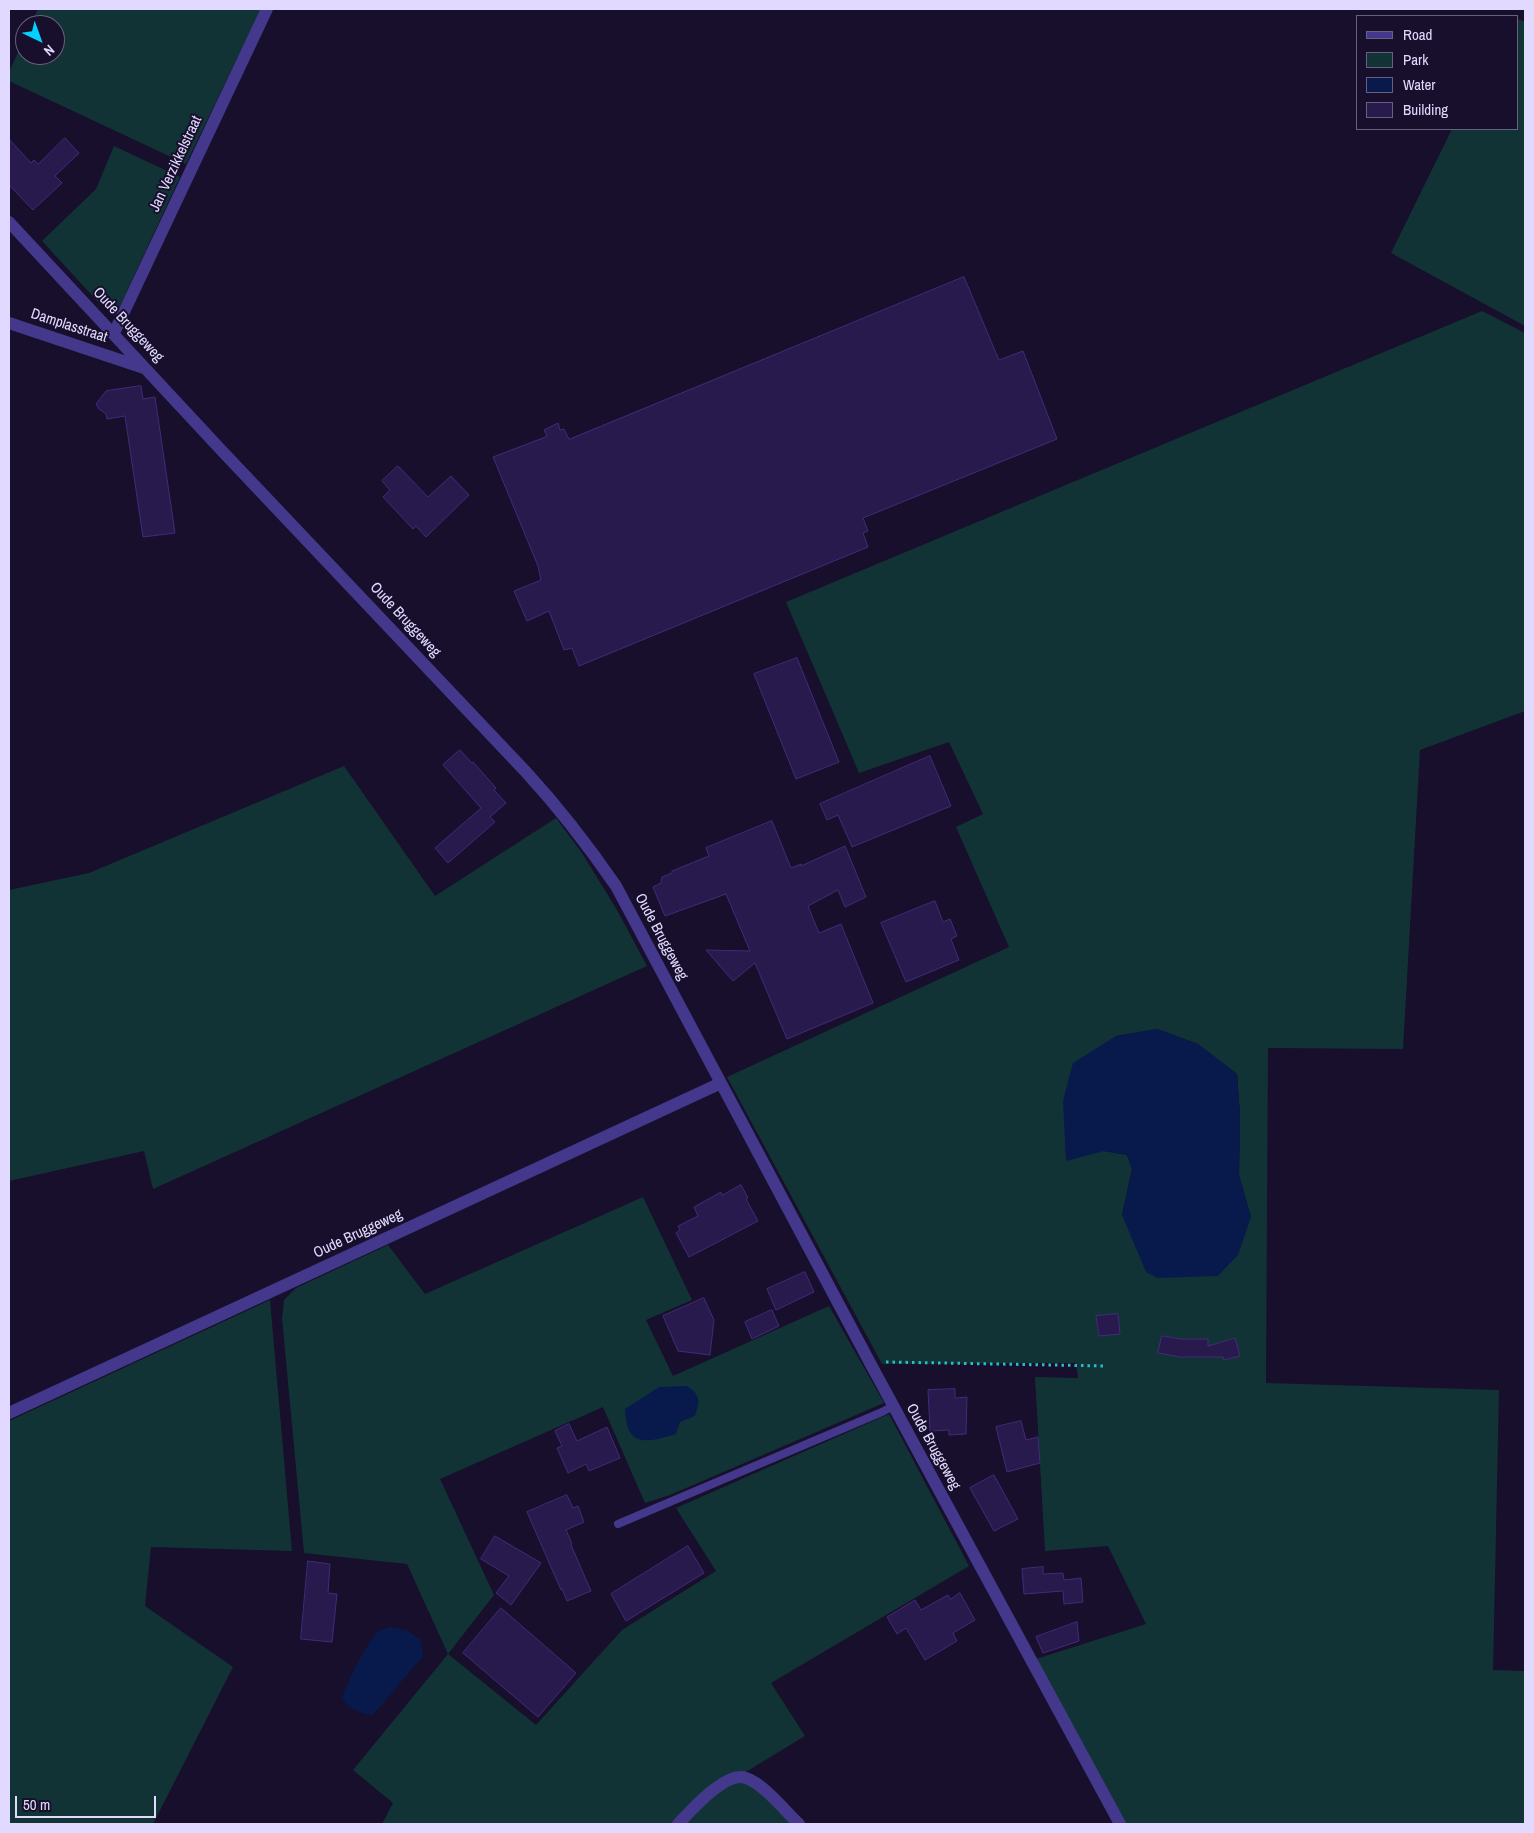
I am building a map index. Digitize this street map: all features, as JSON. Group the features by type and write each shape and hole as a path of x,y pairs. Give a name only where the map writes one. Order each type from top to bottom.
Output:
{"street":[{"name":"Jan Verzikkelstraat","path":"114,334 267,9"},
{"name":"Oude Bruggeweg","path":"9,222 561,810 588,845 616,886 892,1406 1120,1824"},
{"name":"Damplasstraat","path":"9,323 147,369"},
{"name":"Oude Bruggeweg","path":"9,1413 276,1291 721,1083"},
{"path":"678,1824 719,1786 734,1778 746,1777 766,1791 799,1824"}],"lane":[{"path":"618,1524 882,1412 892,1406"}],"path":[{"path":"868,1361 1107,1366"}],"green space":[{"path":"38,9 261,9 186,164 9,81 9,72 15,59 15,65 65,65 65,15 35,15"},
{"path":"1519,19 1525,22 1525,326 1391,253 1452,130 1519,130"},
{"path":"114,146 180,177 119,308 110,310 100,304 42,241 96,189"},
{"path":"1482,311 1525,333 1525,711 1420,750 1403,1049 1268,1048 1266,1383 1499,1390 1493,1670 1525,1671 1525,1824 1126,1824 1036,1659 1146,1624 1108,1546 1045,1551 1035,1377 1078,1378 1076,1363 882,1364 727,1077 1009,947 956,827 983,814 949,742 859,773 786,602","holes":["1157,1029 1198,1044 1237,1074 1240,1115 1239,1175 1251,1217 1122,1215 1132,1169 1127,1155 1104,1151 1116,1036"]},
{"path":"344,766 435,896 556,818 582,853 617,910 647,966 153,1189 144,1151 9,1181 9,890 89,873"},
{"path":"643,1197 692,1300 646,1320 673,1376 829,1306 884,1403 670,1495 645,1503 603,1407 440,1479 494,1595 448,1654 407,1564 304,1553 282,1318 284,1300 296,1288 388,1245 425,1294"},
{"path":"270,1300 292,1551 151,1547 145,1606 233,1667 153,1824 9,1824 9,1421"},
{"path":"889,1414 969,1566 771,1683 805,1736 744,1773 800,1824 382,1824 393,1803 353,1770 448,1654 536,1725 622,1630 716,1571 676,1508"}],"water":[{"path":"1157,1029 1198,1044 1237,1074 1240,1115 1239,1175 1251,1217 1238,1255 1218,1276 1157,1278 1146,1272 1122,1215 1132,1169 1127,1155 1104,1151 1066,1161 1063,1101 1073,1063 1116,1036"},
{"path":"687,1386 697,1395 698,1406 695,1416 680,1422 676,1434 656,1439 640,1440 629,1431 625,1409 659,1387"},
{"path":"390,1627 407,1630 421,1640 423,1656 372,1716 351,1708 342,1698 369,1643 379,1631"}],"building":[{"path":"65,138 79,153 55,176 62,183 33,210 9,185 9,139 31,163 34,160 38,164"},
{"path":"964,277 999,360 1023,351 1057,439 863,518 868,531 863,533 868,547 579,666 572,648 564,650 549,611 527,621 514,591 541,580 538,566 493,457 547,436 544,430 558,423 560,430 564,429 569,439"},
{"path":"141,386 143,399 155,397 175,533 143,537 125,416 107,419 106,414 96,404 106,391"},
{"path":"398,466 428,497 451,476 469,495 426,537 416,526 413,529 383,497 390,490 382,481"},
{"path":"797,658 839,762 796,779 754,674"},
{"path":"460,750 496,788 494,790 506,803 490,817 495,822 448,863 435,848 481,808 443,765"},
{"path":"930,756 951,806 852,847 838,815 827,820 820,804"},
{"path":"772,821 791,868 801,864 801,866 845,846 866,897 845,907 838,890 808,906 819,933 841,924 873,1003 787,1039 755,963 733,981 706,950 750,951 726,894 665,916 653,887 661,883 662,877 672,873 672,871 709,856 706,848"},
{"path":"935,901 943,922 950,919 957,936 951,939 959,960 906,982 881,923"},
{"path":"741,1185 758,1221 689,1257 676,1233 680,1230 678,1226 698,1216 694,1207 721,1192 722,1195"},
{"path":"805,1272 814,1292 776,1310 767,1289"},
{"path":"704,1298 714,1320 710,1355 678,1351 663,1316"},
{"path":"772,1310 779,1326 752,1339 745,1322"},
{"path":"1118,1314 1120,1334 1099,1336 1096,1316"},
{"path":"1162,1336 1181,1339 1208,1339 1208,1346 1235,1338 1240,1356 1224,1360 1223,1357 1180,1357 1158,1353"},
{"path":"955,1389 955,1398 967,1397 966,1434 949,1435 949,1430 930,1431 928,1390"},
{"path":"1021,1421 1026,1440 1038,1437 1040,1463 1007,1472 996,1427"},
{"path":"569,1424 577,1441 607,1427 620,1458 589,1471 586,1464 568,1473 557,1448 562,1446 555,1431"},
{"path":"994,1475 1018,1519 994,1531 970,1488"},
{"path":"567,1495 573,1508 578,1506 584,1522 566,1530 591,1591 567,1601 527,1512"},
{"path":"495,1536 541,1563 511,1605 496,1593 509,1576 481,1559"},
{"path":"688,1546 704,1573 626,1621 611,1594"},
{"path":"308,1561 330,1564 328,1593 337,1594 332,1642 301,1639"},
{"path":"1043,1567 1043,1574 1063,1573 1064,1580 1081,1578 1083,1602 1064,1604 1063,1591 1024,1594 1022,1569"},
{"path":"960,1593 975,1620 953,1633 957,1641 925,1660 906,1628 897,1634 887,1617 915,1600 921,1610 948,1595 950,1599"},
{"path":"501,1608 576,1673 538,1717 463,1653"},
{"path":"1077,1622 1079,1641 1043,1653 1036,1637"}]}
